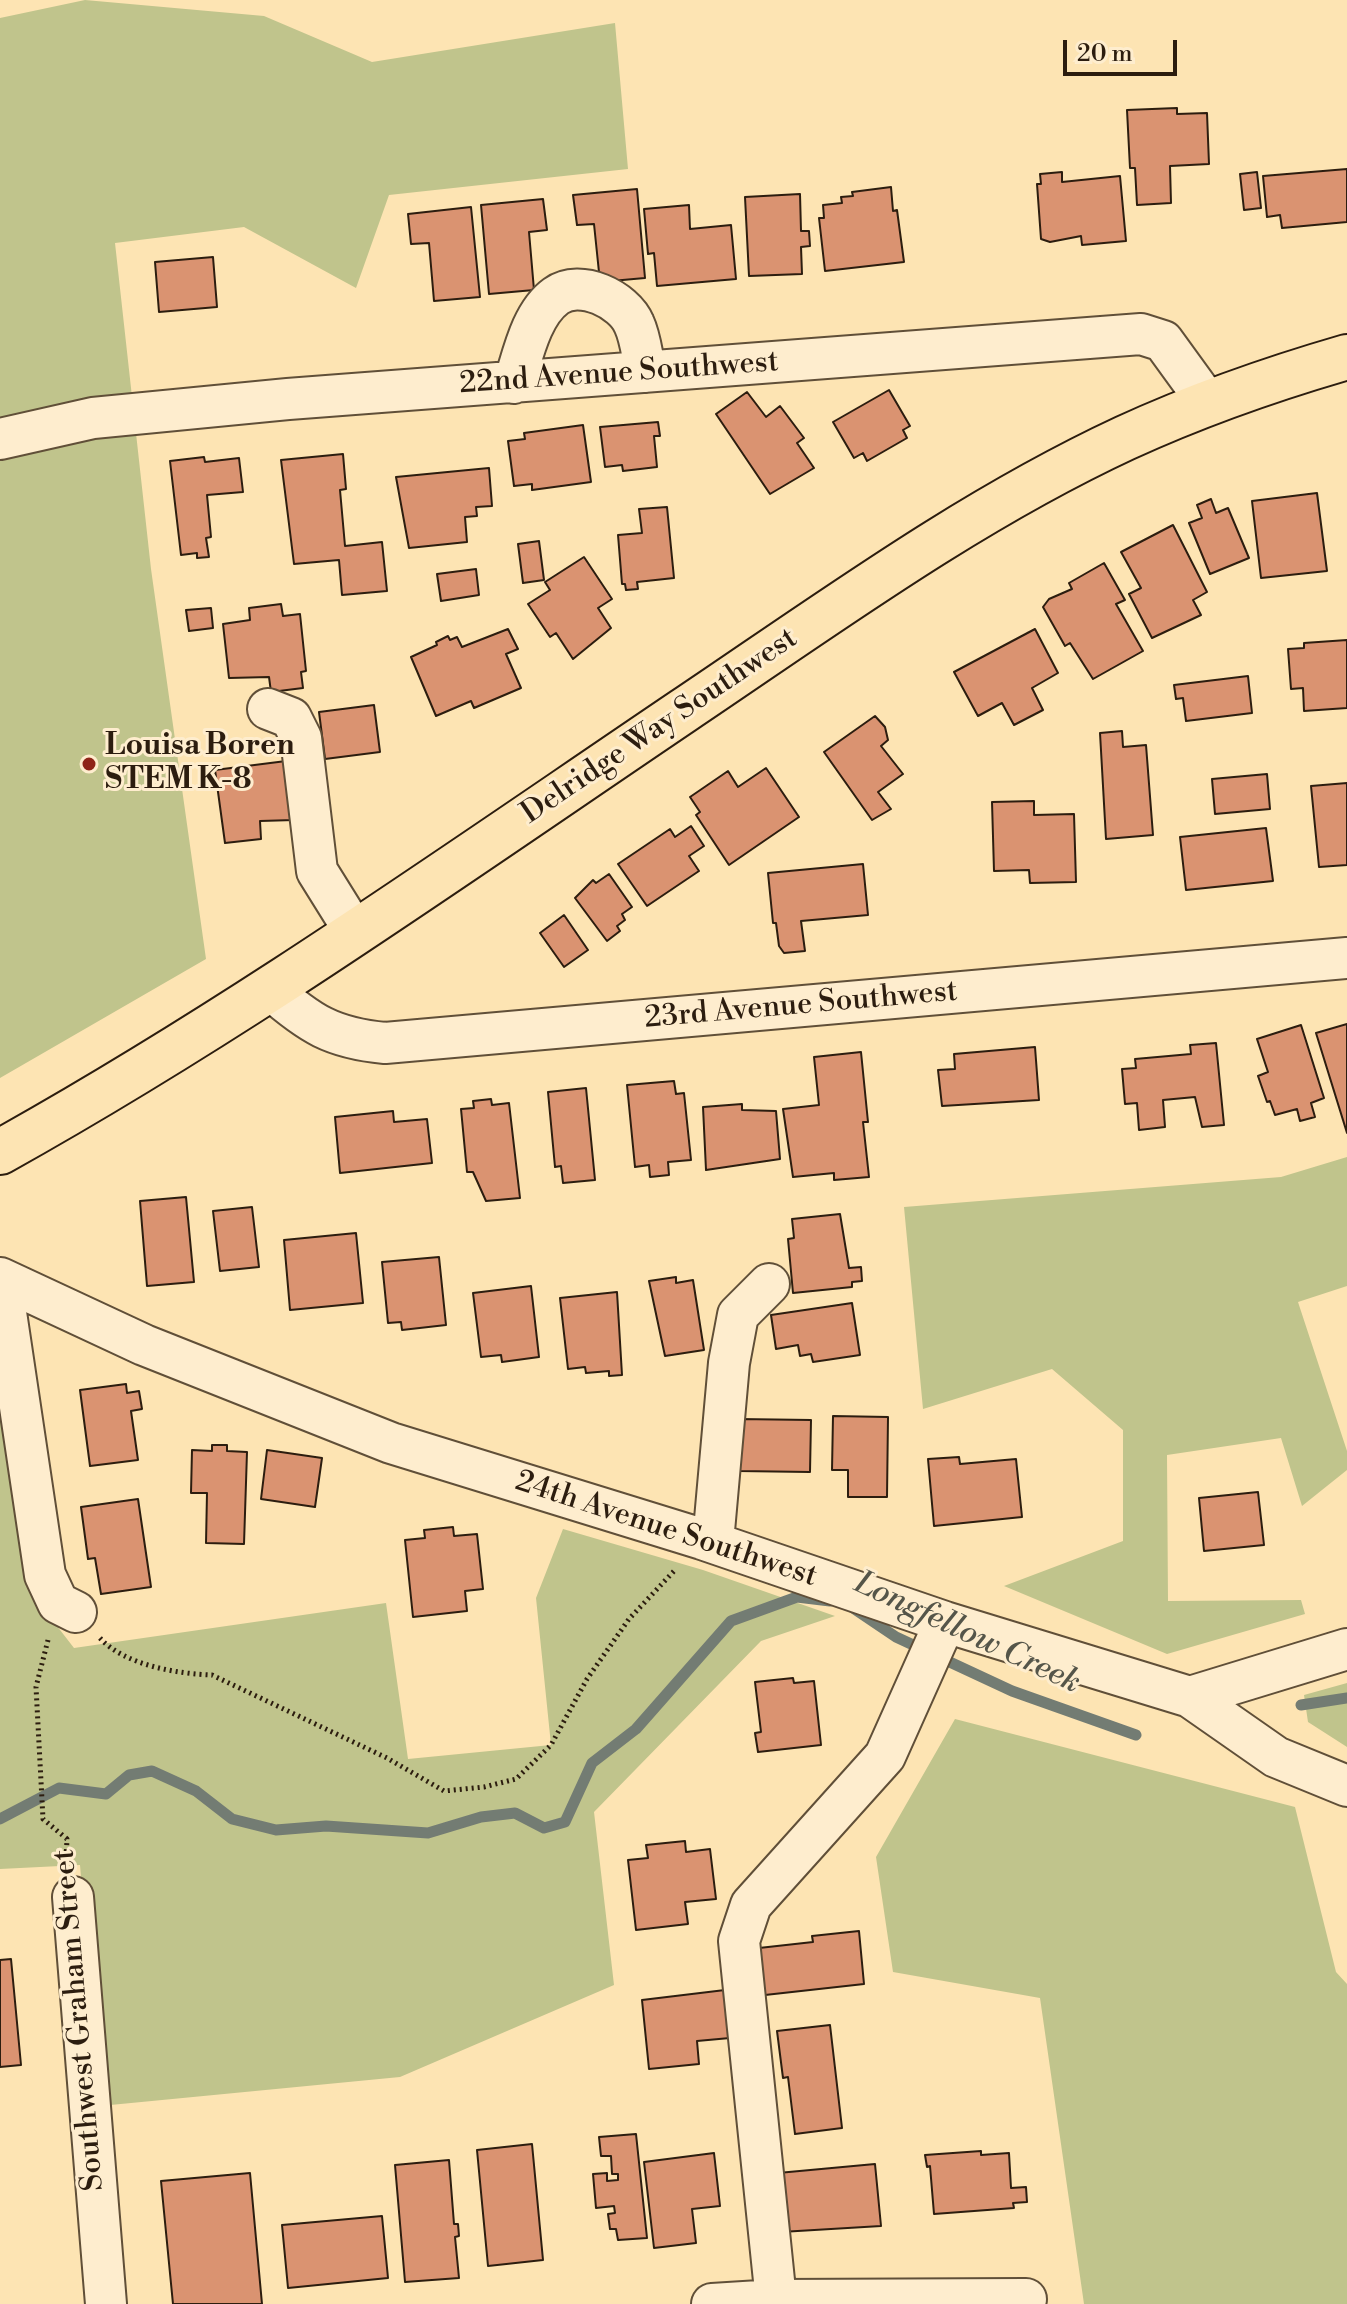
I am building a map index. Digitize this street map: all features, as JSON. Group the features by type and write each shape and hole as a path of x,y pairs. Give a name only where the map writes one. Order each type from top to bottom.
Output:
{"main road":[{"name":"Delridge Way Southwest","path":"0,1152 76,1109 270,989 877,581 991,509 1123,439 1208,403 1347,357"}],"street":[{"path":"514,383 541,314 558,294 586,289 616,301 634,323 646,372"},
{"name":"22nd Avenue Southwest","path":"0,439 93,418 288,399 1141,334 1163,341 1208,403"},
{"path":"268,709 291,718 301,738 317,871 355,932"},
{"name":"23rd Avenue Southwest","path":"270,989 302,1017 332,1034 385,1043 1347,958"},
{"path":"0,1278 45,1575 67,1608"},
{"name":"24th Avenue Southwest","path":"0,1278 144,1345 391,1443 707,1541 942,1631 1190,1697 1276,1757 1347,1786"},
{"path":"707,1541 738,1315 769,1284"},
{"path":"776,2300 746,2032 739,1941 743,1923 751,1905 885,1756 942,1631"},
{"path":"1190,1697 1347,1649"},
{"name":"Southwest Graham Street","path":"73,1897 106,2304"},
{"path":"712,2304 776,2300 1026,2299"}],"path":[{"path":"67,1608 106,1645 120,1653 187,1675 212,1675 387,1758 444,1791 484,1787 516,1779 551,1745 587,1679 629,1619 707,1541"},
{"name":"Southwest Graham Street","path":"67,1608 36,1687 43,1819 67,1839 66,1865 73,1897"}],"green space":[{"path":"85,0 264,16 372,62 615,23 628,169 389,195 356,288 244,227 115,243 151,569 206,959 0,1078 0,18"},
{"path":"1347,1157 1347,1286 1298,1302 1347,1451 1347,1470 1302,1506 1281,1438 1167,1455 1168,1601 1301,1600 1305,1614 1167,1654 1004,1586 1123,1541 1123,1430 1052,1369 923,1409 904,1207 1281,1177"},
{"path":"0,1400 26,1586 74,1648 386,1603 408,1759 551,1745 536,1598 563,1529 703,1570 835,1616 761,1641 594,1812 614,1985 400,2077 100,2106 80,1865 0,1869"},
{"path":"1347,1683 1347,1747 1308,1722 1304,1695"},
{"path":"955,1719 1295,1807 1336,1972 1347,1984 1347,2304 1084,2304 1040,1998 893,1972 876,1857"}],"building":[{"path":"1177,108 1177,114 1207,113 1209,164 1170,166 1171,203 1137,205 1135,168 1130,168 1127,110"},
{"path":"1347,169 1347,222 1282,228 1280,215 1267,217 1263,176"},
{"path":"1062,172 1062,182 1120,176 1126,241 1082,245 1081,236 1050,242 1041,239 1037,184 1041,184 1040,174"},
{"path":"1257,172 1261,208 1244,210 1240,174"},
{"path":"891,187 904,262 825,271 819,218 824,218 823,205 842,203 841,197 853,196 852,192"},
{"path":"637,189 645,278 600,282 594,224 577,225 573,195"},
{"path":"800,194 801,231 809,231 810,246 801,247 802,274 749,276 745,197"},
{"path":"543,199 547,230 529,232 534,290 489,294 481,205"},
{"path":"689,205 690,229 731,225 736,279 657,286 654,253 648,254 644,209"},
{"path":"471,207 480,297 434,301 429,243 411,244 408,214"},
{"path":"213,257 217,307 159,312 155,262"},
{"path":"889,390 910,426 903,430 907,438 867,461 863,453 854,458 833,422"},
{"path":"747,392 766,417 780,406 804,438 797,443 814,468 770,494 716,414"},
{"path":"658,422 660,436 654,436 657,467 623,471 622,465 605,467 600,427"},
{"path":"583,425 591,482 532,490 532,484 514,486 508,441 525,439 524,433"},
{"path":"343,454 346,489 340,490 345,546 382,542 387,591 342,595 339,560 294,564 281,460"},
{"path":"204,457 205,462 239,458 243,492 207,495 211,537 206,538 209,557 197,558 197,553 181,555 170,461"},
{"path":"489,468 492,506 476,507 477,516 465,517 467,542 409,548 396,477"},
{"path":"1317,493 1327,571 1261,578 1252,501"},
{"path":"1211,499 1216,513 1228,508 1249,558 1210,574 1189,523 1202,518 1197,505"},
{"path":"667,507 674,578 637,582 638,589 626,590 625,584 622,584 618,535 642,533 639,509"},
{"path":"1173,525 1207,592 1193,600 1201,615 1152,638 1129,594 1141,588 1121,552"},
{"path":"539,541 544,580 523,583 518,544"},
{"path":"584,557 612,599 598,608 611,628 573,659 556,633 550,637 528,604 550,590 545,582"},
{"path":"1104,563 1125,600 1116,604 1143,651 1093,679 1070,643 1065,646 1043,607 1049,599 1072,589 1069,583"},
{"path":"476,569 479,595 441,601 437,574"},
{"path":"281,604 283,616 300,614 306,671 301,672 303,688 271,692 269,677 229,678 223,624 250,620 249,608"},
{"path":"211,608 213,628 189,631 186,610"},
{"path":"508,629 518,649 506,654 521,688 474,708 471,701 436,716 411,657 448,636 450,640 457,637 462,647"},
{"path":"1035,629 1058,673 1032,688 1043,710 1014,725 1002,703 978,716 954,672"},
{"path":"1347,640 1347,708 1304,711 1303,688 1291,689 1288,649 1304,648 1304,643"},
{"path":"1248,676 1252,713 1186,721 1183,698 1176,699 1174,685"},
{"path":"374,705 380,752 325,759 319,712"},
{"path":"875,716 885,727 888,740 881,746 903,774 878,792 891,809 872,820 824,752"},
{"path":"1122,731 1123,747 1146,745 1153,835 1106,839 1100,733"},
{"path":"294,760 294,820 260,821 261,839 225,843 215,770"},
{"path":"766,768 799,817 729,865 696,815 700,812 690,797 728,771 738,787"},
{"path":"1267,774 1270,809 1215,814 1212,779"},
{"path":"1347,783 1347,865 1319,867 1311,786"},
{"path":"1034,801 1034,815 1074,814 1076,882 1030,883 1029,870 994,871 992,802"},
{"path":"691,826 704,846 689,856 699,871 647,906 618,864 670,829 675,837"},
{"path":"1266,828 1273,881 1186,890 1180,837"},
{"path":"863,864 868,915 801,921 805,951 784,953 779,946 776,923 773,923 768,873"},
{"path":"609,874 632,907 622,914 625,920 617,926 620,931 607,941 575,898 593,880 596,883"},
{"path":"564,915 588,950 564,967 540,933"},
{"path":"1347,1024 1347,1133 1316,1033"},
{"path":"1301,1025 1324,1098 1311,1103 1315,1117 1300,1121 1297,1109 1275,1115 1270,1101 1267,1102 1258,1076 1268,1072 1257,1039"},
{"path":"1216,1043 1224,1125 1202,1127 1195,1097 1163,1100 1165,1127 1139,1130 1137,1103 1125,1104 1122,1069 1136,1068 1135,1059 1191,1054 1190,1045"},
{"path":"1035,1047 1039,1100 942,1106 938,1070 955,1069 954,1054"},
{"path":"861,1052 868,1122 863,1122 869,1177 834,1180 834,1173 793,1177 783,1109 819,1105 814,1057"},
{"path":"674,1081 676,1094 684,1093 691,1160 668,1162 669,1175 650,1177 649,1165 635,1167 627,1085"},
{"path":"586,1088 595,1180 563,1183 561,1166 555,1167 548,1092"},
{"path":"491,1099 492,1105 509,1103 520,1198 486,1201 473,1172 467,1172 461,1109 474,1108 473,1101"},
{"path":"742,1104 742,1110 776,1111 780,1159 706,1170 703,1107"},
{"path":"393,1111 394,1122 427,1119 432,1163 340,1173 335,1117"},
{"path":"186,1197 194,1282 147,1286 140,1201"},
{"path":"252,1207 259,1267 220,1271 213,1211"},
{"path":"840,1214 849,1268 861,1267 862,1281 852,1282 852,1287 793,1293 788,1239 794,1238 792,1219"},
{"path":"356,1233 363,1303 290,1310 284,1240"},
{"path":"439,1257 446,1325 402,1330 401,1322 388,1323 382,1262"},
{"path":"676,1277 676,1283 693,1280 704,1350 665,1356 649,1281"},
{"path":"531,1286 539,1357 502,1362 501,1355 481,1357 473,1293"},
{"path":"617,1292 622,1375 609,1376 609,1371 586,1373 585,1367 568,1369 560,1298"},
{"path":"852,1303 860,1355 813,1362 811,1354 800,1356 798,1345 776,1349 771,1315"},
{"path":"126,1384 127,1393 139,1391 142,1409 131,1411 138,1460 90,1466 80,1390"},
{"path":"833,1416 888,1417 887,1497 848,1497 848,1470 832,1470"},
{"path":"738,1419 811,1420 810,1472 738,1471"},
{"path":"212,1445 227,1445 227,1451 247,1452 244,1544 206,1543 207,1493 191,1493 192,1450 212,1451"},
{"path":"267,1450 322,1458 315,1507 261,1499"},
{"path":"959,1457 960,1464 1016,1459 1022,1517 934,1526 928,1459"},
{"path":"1258,1492 1264,1545 1204,1551 1199,1498"},
{"path":"138,1499 151,1587 101,1594 95,1558 88,1559 81,1507"},
{"path":"453,1527 454,1536 477,1534 483,1589 465,1591 467,1611 413,1617 405,1540 425,1538 424,1530"},
{"path":"793,1678 794,1683 814,1681 821,1745 758,1752 755,1733 761,1732 755,1682"},
{"path":"685,1841 686,1852 710,1849 716,1899 685,1902 688,1924 636,1930 628,1860 648,1858 646,1845"},
{"path":"859,1931 864,1984 765,1995 759,1948 813,1942 812,1936"},
{"path":"11,1959 21,2065 0,2067 0,1960"},
{"path":"725,1990 730,2038 697,2041 699,2064 649,2069 642,2000"},
{"path":"830,2025 842,2128 795,2134 788,2077 783,2078 777,2031"},
{"path":"636,2134 647,2238 618,2240 616,2229 610,2229 608,2214 615,2213 614,2206 596,2208 593,2174 607,2173 607,2181 618,2180 618,2174 612,2174 611,2156 601,2156 599,2137"},
{"path":"532,2144 543,2260 488,2266 477,2150"},
{"path":"981,2151 981,2155 1009,2153 1011,2188 1026,2187 1027,2202 1013,2203 1014,2208 934,2214 930,2166 927,2167 925,2155"},
{"path":"714,2153 720,2206 692,2209 696,2243 654,2248 644,2162"},
{"path":"449,2160 454,2224 458,2224 459,2236 455,2237 459,2278 405,2282 395,2165"},
{"path":"875,2164 881,2226 781,2232 778,2173"},
{"path":"250,2173 262,2304 173,2304 161,2181"},
{"path":"382,2216 388,2278 288,2288 282,2225"}],"waterway":[{"name":"Longfellow Creek","path":"0,1819 59,1788 106,1794 129,1775 152,1771 196,1791 232,1819 276,1830 326,1826 428,1833 481,1817 515,1813 544,1828 565,1822 592,1763 636,1729 731,1621 797,1597 830,1601"},
{"name":"Longfellow Creek","path":"853,1608 896,1637 1012,1691 1136,1735"},
{"name":"Longfellow Creek","path":"1301,1705 1347,1698"}],"place":[{"name":"Louisa Boren STEM K-8","path":"89,764"}]}
